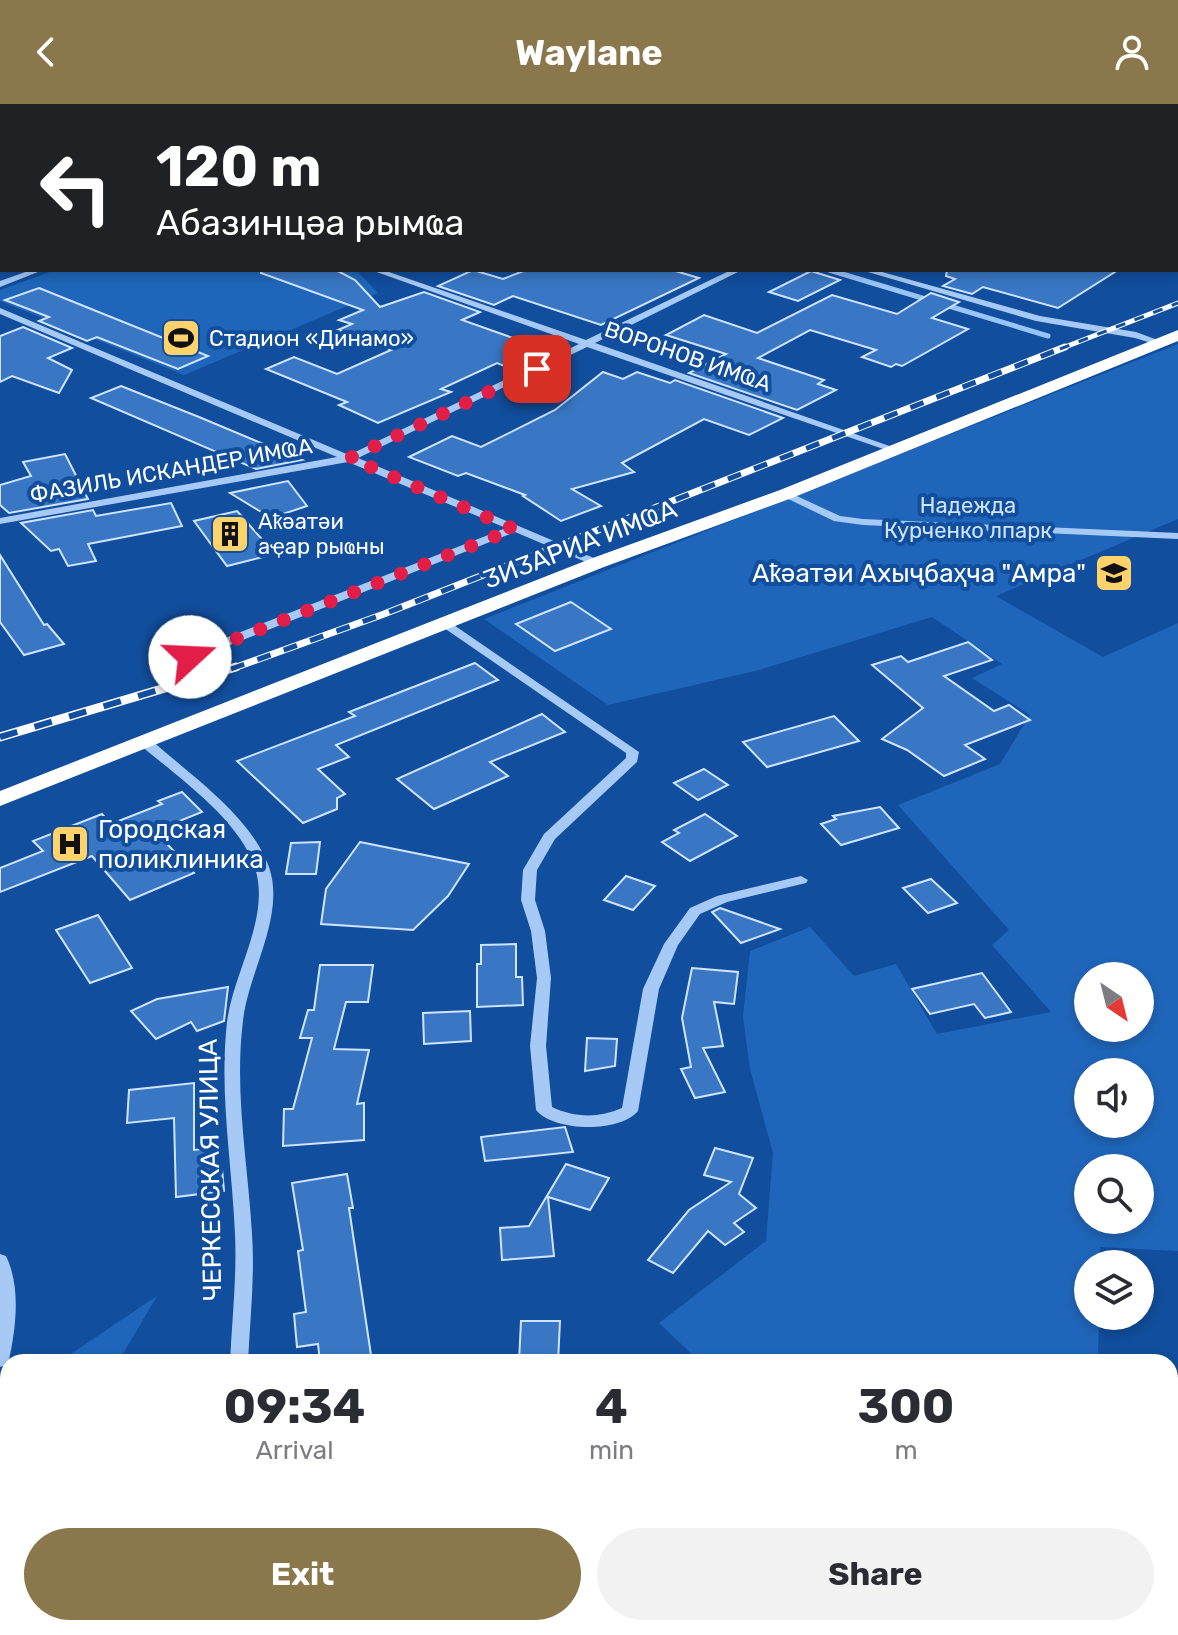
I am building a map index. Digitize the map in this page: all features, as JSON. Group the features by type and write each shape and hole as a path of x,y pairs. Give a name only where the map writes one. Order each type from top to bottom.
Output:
{"highway":[{"name":"ӠИӠАРИА ИМҨА","path":"0,799 448,625 597,563 786,494 1178,335"}],"street":[{"path":"0,284 33,272"},
{"name":"ВОРОНОВ ИМҨА","path":"392,272 896,450"},
{"name":"ФАЗИЛЬ ИСКАНДЕР ИМҨА","path":"0,521 350,458 734,272"},
{"path":"872,272 1039,319 1136,335 1158,342"},
{"path":"0,311 597,563"},
{"path":"786,494 838,519 863,522 1178,536"},
{"path":"163,667 514,529"},
{"path":"448,625 633,752 632,759 549,837 530,870 528,900 538,931 544,978 538,1046 544,1110 560,1119 585,1121 612,1121 630,1111 651,989 671,944 695,911 722,899 801,880"},
{"name":"ЧЕРКЕССКАЯ УЛИЦА","path":"145,742 225,812 253,851 268,889 235,1019 232,1095 244,1237 239,1354"},
{"path":"0,1261 4,1274 7,1331 1,1354"}],"green space":[{"name":"Cтадион «Динамо»","path":"50,272 358,272 378,293 184,375 0,301 0,290"},
{"name":"Надежда Курченко лпарк","path":"1178,344 1178,519 996,596 1103,657 1178,623 1178,1251 1100,1247 1100,1250 1074,1250 1074,1330 1099,1330 1098,1354 692,1354 659,1323 766,1241 773,1153 750,1069 743,1016 750,951 810,927 854,976 896,964 937,1034 1051,1012 992,945 1009,930 898,805 1000,764 1030,715 972,678 1002,664 932,617 759,670 608,705 484,619"},
{"path":"157,1296 123,1354 71,1354"}],"building":[{"path":"340,272 355,280 380,307 424,292 480,312 462,320 550,351 512,369 497,363 441,389 451,392 378,423 339,405 347,402 266,369 294,357 337,374 391,350 338,330 352,324 339,320 363,310 261,273"},
{"path":"469,272 503,279 521,272 679,272 699,278 601,325 513,296 494,305 438,286"},
{"path":"809,272 840,280 798,301 769,292"},
{"path":"947,272 1115,272 1058,308 983,287 972,294 943,286 955,279 946,276"},
{"path":"39,288 208,356 178,369 97,337 87,341 39,321 49,317 5,300"},
{"path":"931,293 959,302 932,318 968,329 902,366 896,364 891,367 862,357 876,350 810,330 758,358 824,380 818,384 836,390 797,410 689,373 726,354 666,335 704,315 757,333 832,295 897,314"},
{"path":"23,327 72,348 48,358 72,370 59,393 12,376 0,382 0,336"},
{"path":"603,372 623,379 637,372 670,383 675,380 783,418 749,435 704,419 622,463 634,472 572,489 601,506 561,521 525,495 466,473 458,476 409,457 452,436 481,447 555,410"},
{"path":"121,386 302,460 256,469 91,398"},
{"path":"65,454 88,499 9,513 0,505 0,485 31,476 23,462"},
{"path":"288,481 307,506 271,518 230,493"},
{"path":"171,503 182,526 88,544 96,561 68,566 59,549 51,551 21,523 93,510 96,516"},
{"name":"Аҟәатәи аҿар рыҩны","path":"237,511 275,554 227,566 194,521"},
{"path":"0,555 44,625 47,624 64,644 24,655 0,622"},
{"path":"571,602 611,629 555,651 516,624"},
{"path":"968,642 992,660 944,676 994,711 1009,705 1030,720 965,745 985,759 944,776 907,750 882,739 923,708 872,665 901,656 908,662"},
{"path":"475,663 498,680 336,745 349,757 318,769 345,794 337,798 337,809 303,823 237,761 355,716 349,712"},
{"path":"542,714 565,732 490,762 508,776 434,809 397,779"},
{"path":"834,716 859,741 767,767 743,742"},
{"path":"704,769 728,785 698,800 674,783"},
{"path":"182,792 202,812 155,831 194,873 130,900 92,856 0,892 0,868 43,851 33,841 102,814 111,824 162,804 158,801"},
{"path":"880,807 899,828 841,845 821,824 836,819 833,816"},
{"path":"705,814 737,836 690,861 662,842 679,833 674,830"},
{"path":"320,842 316,874 286,874 291,843"},
{"path":"360,842 469,864 448,896 413,930 321,924 326,889"},
{"path":"626,876 655,886 633,910 604,900"},
{"path":"931,879 957,903 928,913 903,888"},
{"path":"720,908 780,929 741,943 712,912"},
{"path":"98,915 132,968 90,983 56,930"},
{"path":"516,944 516,977 522,977 523,1005 477,1007 477,964 481,964 481,945"},
{"path":"320,965 373,965 368,1002 346,1002 334,1049 369,1050 357,1104 364,1103 364,1140 283,1146 284,1109 293,1109 312,1038 300,1038 308,1010 314,1010"},
{"path":"692,968 738,972 734,1004 714,1002 723,1046 703,1048 725,1092 695,1098 681,1069 691,1067 682,1018"},
{"path":"982,973 1011,1012 985,1018 974,1004 930,1014 912,989"},
{"path":"228,987 224,1021 197,1031 191,1022 156,1039 131,1011 157,999"},
{"path":"470,1011 471,1041 424,1044 423,1013"},
{"path":"587,1038 617,1039 615,1066 585,1071"},
{"path":"194,1083 194,1150 212,1148 213,1170 222,1169 224,1191 176,1197 174,1118 127,1123 129,1090"},
{"path":"565,1127 573,1152 485,1161 481,1137"},
{"path":"715,1148 753,1158 739,1194 756,1208 734,1223 744,1232 725,1245 708,1231 673,1273 648,1260 689,1210 731,1182 704,1175"},
{"path":"566,1164 609,1178 590,1210 548,1197 554,1256 502,1260 500,1228 529,1226"},
{"path":"347,1174 353,1208 349,1208 371,1354 319,1354 318,1344 297,1347 294,1314 306,1312 298,1251 303,1250 292,1183"},
{"path":"521,1321 560,1321 558,1354 519,1354"}],"waterway":[{"path":"836,272 1048,336"}],"railway":[{"path":"1060,349 1178,303"},
{"path":"231,669 384,614 1065,347"},
{"path":"0,737 236,667"}],"place":[{"name":"Cтадион «Динамо»","path":"181,338"},
{"name":"Аҟәатәи аҿар рыҩны","path":"230,534"},
{"name":"Аҟәатәи Ахыҷбаҳча \"Амра\"","path":"1114,573"},
{"name":"Городская поликлиника","path":"70,844"}],"route":[{"path":"190,657 514,529 350,458 537,369"}]}
